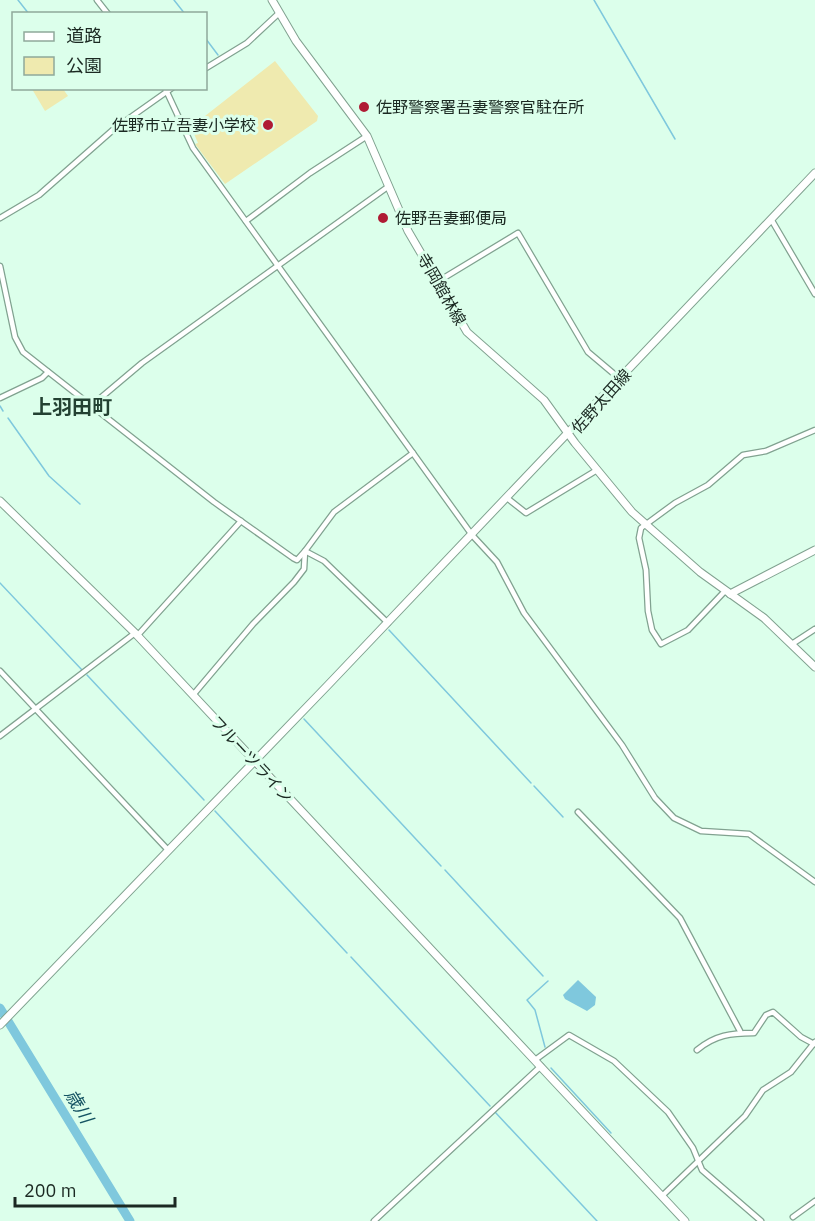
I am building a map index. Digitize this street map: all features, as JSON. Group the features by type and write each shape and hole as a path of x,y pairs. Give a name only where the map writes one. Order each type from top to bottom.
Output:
{"street":[{"path":"97,0 106,12"},
{"name":"寺岡館林線","path":"272,0 278,14 320,76 367,136 408,231 467,332 540,395 568,433"},
{"path":"207,67 247,43 278,14"},
{"path":"0,218 39,195 107,135 166,90 191,145 472,535 496,562 502,577 524,613 622,745 655,798 674,818 701,831 749,834 815,882"},
{"path":"246,221 310,173 367,136"},
{"name":"佐野太田線","path":"815,172 568,433 644,523 728,593 764,618 815,667"},
{"path":"92,406 142,363 388,186"},
{"path":"771,219 815,294"},
{"path":"437,282 518,233 588,352 620,379"},
{"path":"0,266 17,343 23,352 292,558 297,560 334,512 413,453"},
{"path":"0,398 42,378 48,372"},
{"path":"815,430 766,451 743,455 708,485 644,523 639,538 646,570 648,611 652,630 661,644 688,630 728,593 815,550"},
{"path":"0,1025 568,433"},
{"path":"507,498 526,513 597,470"},
{"name":"フルーツライン","path":"0,501 136,634 685,1221"},
{"path":"0,736 136,634 241,521"},
{"path":"305,551 324,561 388,623"},
{"path":"193,695 253,624 294,582 304,568 305,551"},
{"path":"792,644 815,629"},
{"path":"0,672 168,850"},
{"path":"578,812 680,918 740,1031"},
{"path":"662,1196 751,1110 763,1090 790,1072 814,1043 801,1037 773,1011 766,1015 754,1033 740,1031 714,1038 697,1050"},
{"path":"374,1221 568,1035 596,1049 621,1067 669,1112 691,1144 704,1172 761,1221"},
{"path":"793,1217 815,1201"}],"green space":[{"path":"275,61 318,116 317,121 225,184 195,144 198,143 191,127"},
{"path":"33,90 64,90 68,96 45,111"}],"water":[{"path":"578,980 596,997 595,1005 587,1011 565,999 563,995"}],"waterway":[{"path":"18,0 27,12"},
{"path":"174,0 183,12"},
{"path":"594,0 675,139"},
{"path":"207,40 218,55"},
{"path":"0,406 3,411"},
{"path":"8,418 49,476 80,504"},
{"path":"0,583 82,670"},
{"path":"389,630 531,783"},
{"path":"87,675 204,800"},
{"path":"304,719 441,866"},
{"path":"534,786 563,817"},
{"path":"215,811 347,953"},
{"path":"445,870 543,976"},
{"path":"351,957 490,1106"},
{"path":"545,1047 535,1010 527,1000 548,981"},
{"name":"歳川","path":"0,1008 130,1221"},
{"path":"551,1068 611,1133"},
{"path":"495,1112 597,1221"}],"place":[{"name":"佐野警察署吾妻警察官駐在所","path":"364,107"},
{"name":"佐野市立吾妻小学校","path":"268,125"},
{"name":"佐野吾妻郵便局","path":"383,218"}],"district":[{"name":"上羽田町","path":"72,406"}]}
